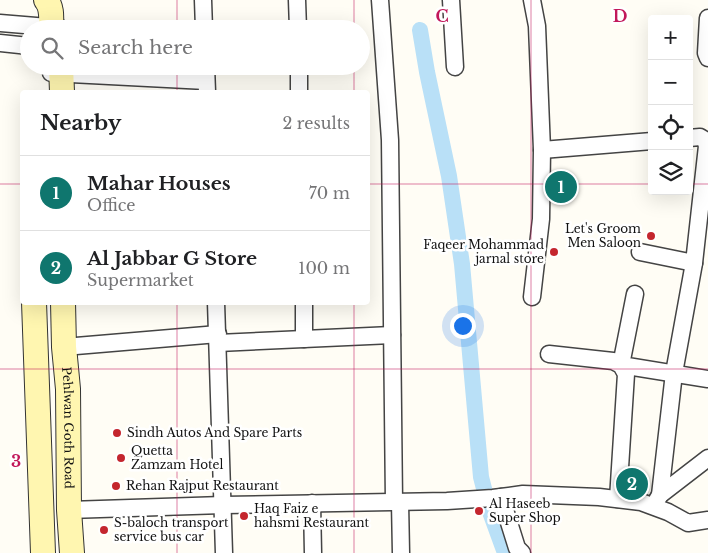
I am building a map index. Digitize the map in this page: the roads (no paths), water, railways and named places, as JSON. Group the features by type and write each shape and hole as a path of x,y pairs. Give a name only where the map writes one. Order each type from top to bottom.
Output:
{"main road":[{"path":"46,0 54,20"},
{"path":"57,20 59,0"},
{"path":"34,305 43,553"},
{"name":"Pehlwan Goth Road","path":"63,305 64,347 68,389 69,510 72,553"}],"street":[{"path":"203,0 204,20"},
{"path":"297,0 298,20"},
{"path":"380,0 390,140 392,335 397,502 401,553"},
{"path":"451,0 455,68"},
{"path":"532,0 537,26 542,150 541,219 532,297"},
{"path":"708,18 706,53 708,58"},
{"path":"0,23 20,25"},
{"path":"0,43 20,45"},
{"path":"299,75 299,90"},
{"path":"56,77 206,80"},
{"path":"656,500 674,373 694,263 706,146 701,137"},
{"path":"542,150 648,141"},
{"path":"640,252 694,263"},
{"path":"618,499 626,374 621,365 635,294"},
{"path":"216,305 224,553"},
{"path":"304,305 304,339"},
{"path":"64,347 218,338 304,339 392,335"},
{"path":"549,354 613,361 621,365 708,379"},
{"path":"69,510 397,502 491,498 523,494 599,497 641,502 656,500 708,458"},
{"path":"491,498 517,548 522,553"},
{"path":"656,500 688,523 708,520"},
{"path":"312,503 313,553"}],"waterway":[{"path":"420,30 449,176 462,264 481,477 490,512 505,553"}],"place":[{"name":"Mahar Houses","path":"561,187"},
{"name":"Let's Groom Men Saloon","path":"651,236"},
{"name":"Faqeer Mohammad jarnal store","path":"554,252"},
{"name":"Sindh Autos And Spare Parts","path":"117,433"},
{"name":"Quetta Zamzam Hotel","path":"121,458"},
{"name":"Al Jabbar G Store","path":"632,484"},
{"name":"Rehan Rajput Restaurant","path":"116,486"},
{"name":"Al Haseeb Super Shop","path":"479,511"},
{"name":"Haq Faiz e hahsmi Restaurant","path":"244,516"},
{"name":"S-baloch transport service bus car","path":"104,530"}]}
